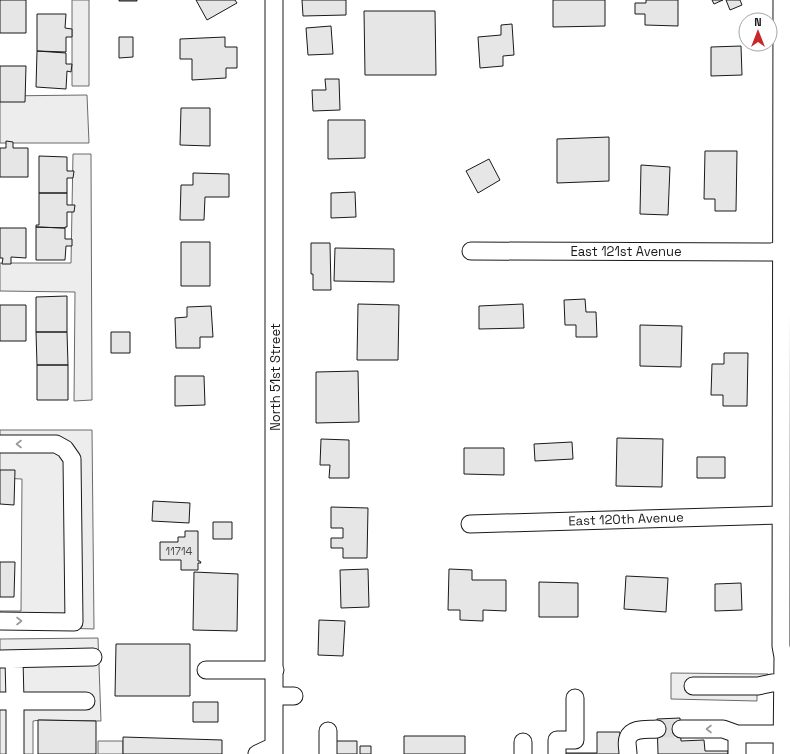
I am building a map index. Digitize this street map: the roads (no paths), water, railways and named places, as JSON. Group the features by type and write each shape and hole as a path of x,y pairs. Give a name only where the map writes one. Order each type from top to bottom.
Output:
{"street":[{"name":"North 51st Street","path":"274,0 274,750"},
{"path":"782,0 781,628 785,653 782,754"},
{"name":"East 121st Avenue","path":"471,251 772,252 782,249"},
{"path":"0,444 56,444 65,449 72,459 74,622 0,621"},
{"name":"East 120th Avenue","path":"470,524 782,515"},
{"path":"15,754 8,701 7,659 93,658"},
{"path":"206,670 275,670"},
{"path":"692,686 758,686 783,682"},
{"path":"274,696 294,696"},
{"path":"557,754 557,740 575,740 574,698"},
{"path":"8,701 86,701"},
{"path":"681,729 723,730 737,734 783,734"},
{"path":"628,750 628,738 632,732 637,730 657,730"},
{"path":"328,731 328,754"},
{"path":"737,734 737,754"},
{"path":"257,754 274,750"}],"tunnel":[{"path":"657,729 681,729"}]}
